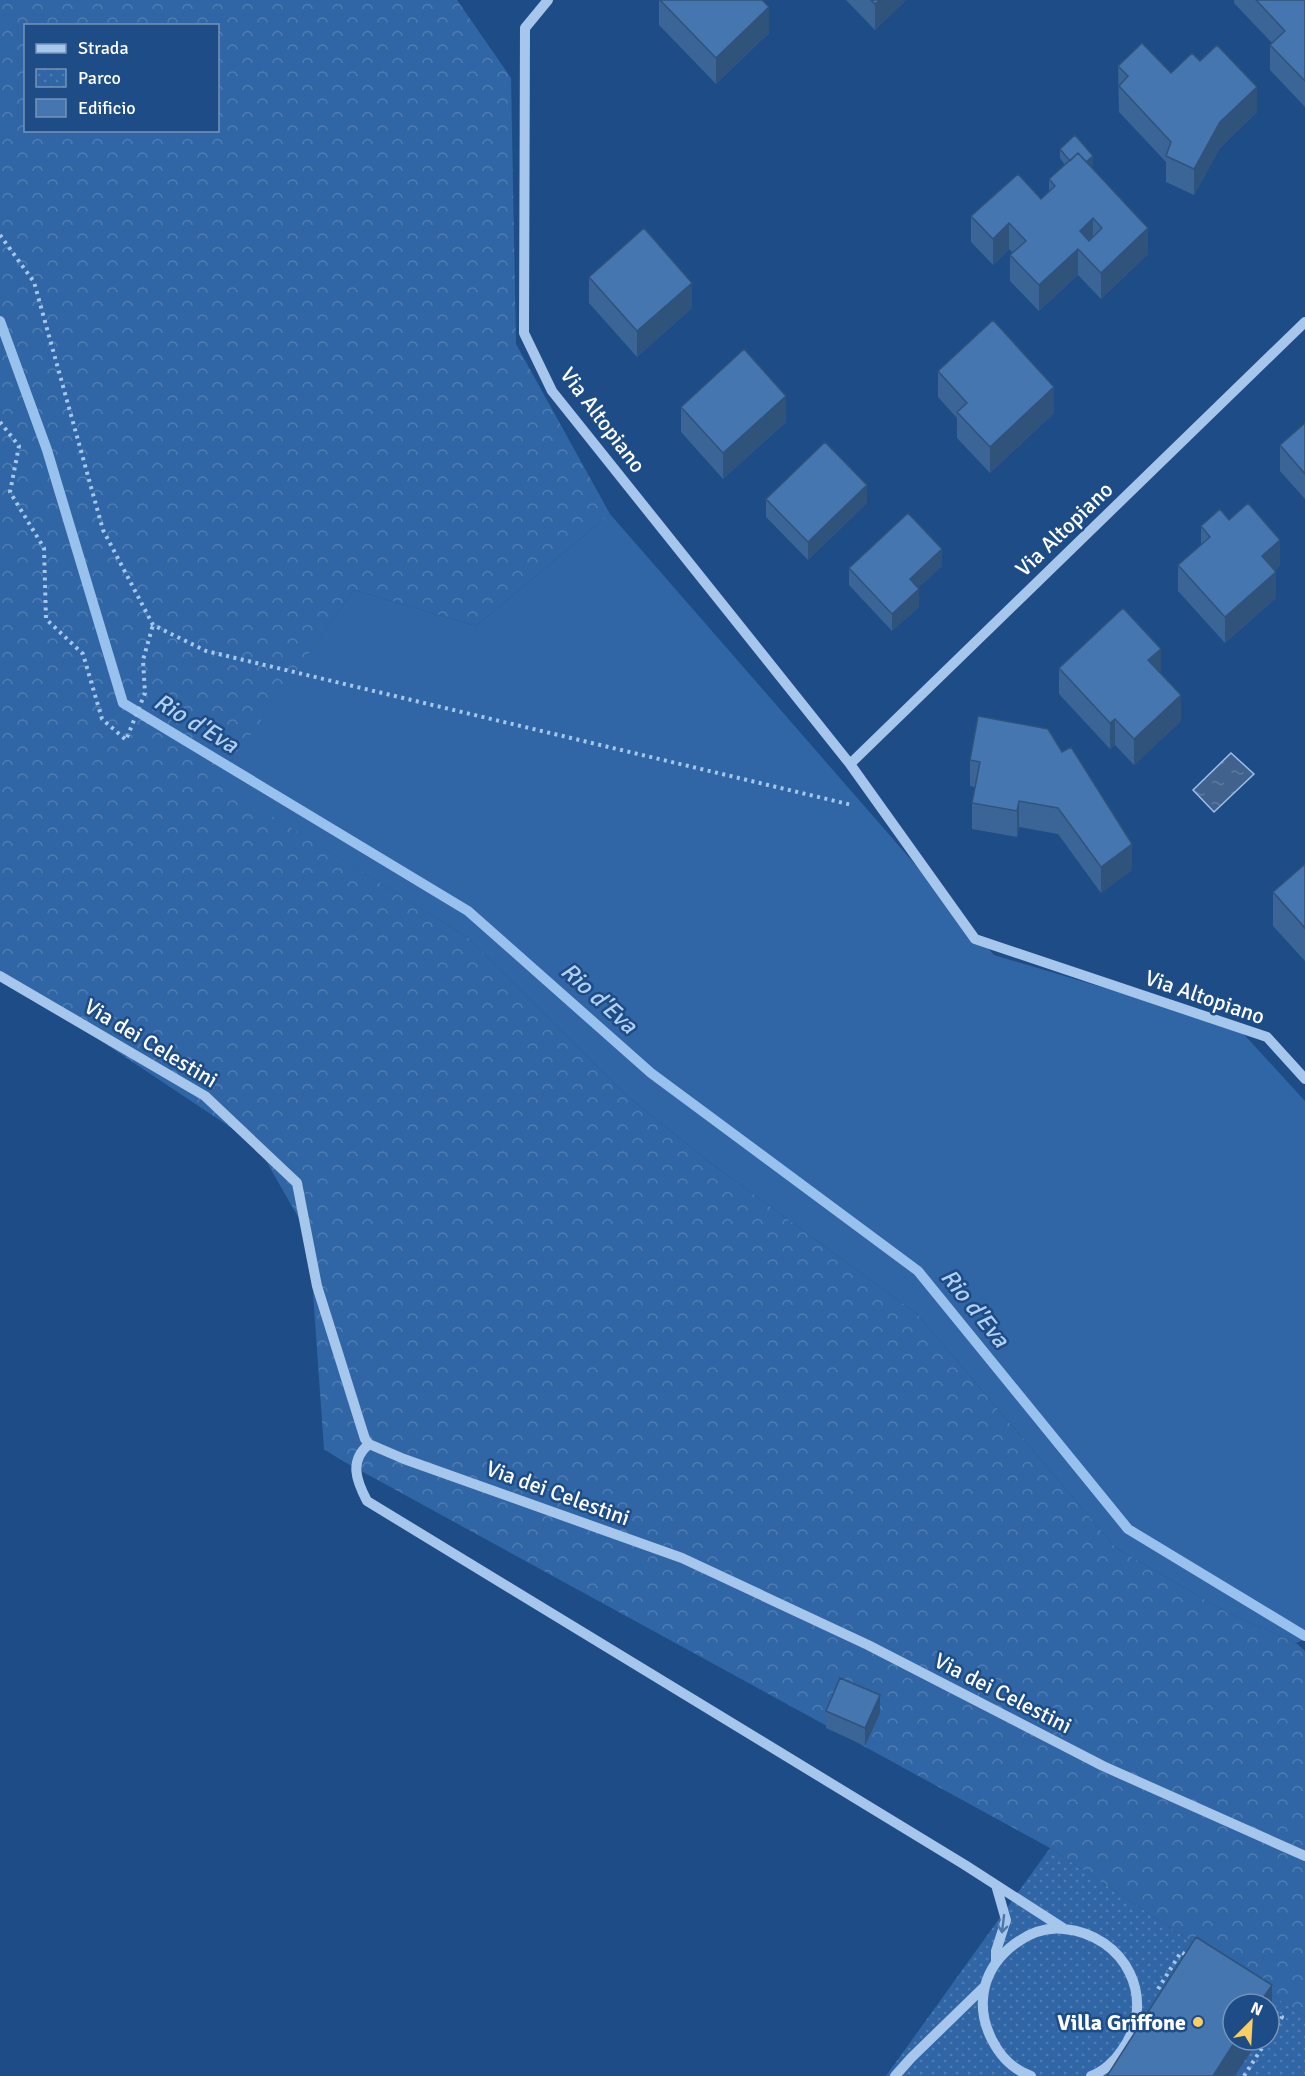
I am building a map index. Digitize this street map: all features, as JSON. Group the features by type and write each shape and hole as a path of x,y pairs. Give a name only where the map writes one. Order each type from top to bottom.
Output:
{"street":[{"name":"Via Altopiano","path":"548,0 525,28 524,333 552,391 850,764 975,939 1267,1037 1305,1079"},
{"name":"Via Altopiano","path":"850,764 1305,322"},
{"name":"Via dei Celestini","path":"0,976 205,1096 297,1183 317,1286 365,1438 369,1444 404,1459 682,1558 868,1645 1103,1766 1305,1856"},
{"path":"369,1444 356,1459 357,1483 367,1501 1063,1928 1089,1934 1111,1947 1128,1967 1137,1990 1137,2016 1130,2039 1116,2060 1091,2076"},
{"path":"996,1885 1006,1920 996,1952 996,1962"},
{"path":"895,2076 985,1986 996,1962 1014,1944 1037,1932 1063,1928"},
{"path":"985,1986 984,2012 990,2037 1004,2058 1023,2073 1031,2076"}],"path":[{"path":"0,235 34,282 104,530 153,625 206,651 885,813"},
{"path":"0,422 19,446 10,492 44,548 46,619 83,654 102,719 126,740 146,693 143,660 153,625"},
{"path":"1157,1990 1181,1952 1190,1958"},
{"path":"1244,2076 1260,2052"}],"green space":[{"path":"0,0 457,0 511,78 516,344 610,514 476,626 354,590 217,782 467,937 627,1096 708,1161 917,1314 1116,1548 1228,1613 1296,1643 1305,1651 1305,2017 1281,2001 1281,1992 1267,1992 1050,1848 324,1449 309,1236 257,1145 101,1041 0,979"},
{"path":"610,514 994,955 1238,1028 1305,1101 1305,1639 1296,1643 1228,1613 1116,1548 917,1314 708,1161 627,1096 467,937 216,782 354,590 476,626"},
{"path":"1050,1848 1267,1992 1221,1992 1221,2052 1281,2052 1281,2001 1305,2017 1305,2076 886,2076"}],"water":[{"path":"1231,753 1254,774 1214,812 1193,790"}],"building":[{"path":"660,0 762,0 769,7 716,58"},
{"path":"1256,0 1305,0 1305,81 1270,45 1285,31"},
{"path":"1142,43 1171,73 1192,53 1200,61 1217,45 1257,87 1220,122 1194,169 1166,156 1171,142 1119,86 1128,76 1118,66"},
{"path":"1075,135 1093,156 1086,162 1078,153 1070,161 1060,149"},
{"path":"1078,153 1148,228 1101,273 1078,249 1039,285 1010,255 1026,241 1009,223 993,239 971,216 1018,174 1041,199 1055,186 1049,179","holes":["1093,218 1102,228 1089,241 1080,231"]},
{"path":"644,228 692,283 637,331 589,277"},
{"path":"993,320 1054,387 990,447 957,412 967,403 938,371"},
{"path":"744,349 786,396 723,453 681,407"},
{"path":"1305,423 1305,474 1280,445"},
{"path":"825,442 867,485 808,542 766,499"},
{"path":"1248,503 1280,540 1262,556 1276,572 1225,617 1178,565 1210,537 1201,526 1220,509 1229,520"},
{"path":"908,513 942,549 910,579 919,589 892,614 849,568"},
{"path":"1123,608 1161,649 1148,660 1181,695 1134,739 1115,719 1110,723 1059,668"},
{"path":"978,716 1048,729 1062,752 1071,747 1132,844 1101,867 1058,808 1019,801 1017,811 972,803 980,762 970,760"},
{"path":"1305,864 1305,928 1273,892"},
{"path":"840,1678 880,1695 865,1728 826,1711"},
{"path":"1196,1937 1272,1985 1267,1992 1221,1992 1221,2052 1228,2052 1213,2076 1107,2076"}],"waterway":[{"name":"Rio d'Eva","path":"0,321 47,450 123,703 468,911 651,1073 918,1271 1128,1529 1305,1636"}],"place":[{"name":"Villa Griffone","path":"1198,2022"}]}
